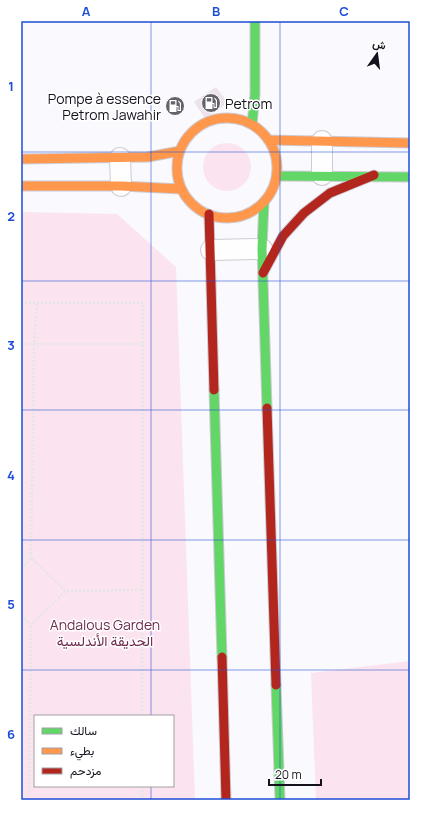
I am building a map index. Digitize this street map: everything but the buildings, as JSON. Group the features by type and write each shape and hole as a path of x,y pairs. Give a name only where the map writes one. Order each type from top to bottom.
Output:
{"main road":[{"path":"252,124 255,94 255,21"},
{"path":"228,118 252,124 268,140 276,157 277,176 272,190 264,202 256,209 238,217 218,217 197,208 188,200 181,189 177,164 180,150 185,140 194,130 204,123 216,119 228,118"},
{"path":"268,140 322,140 410,144"},
{"path":"21,159 148,157 180,150"},
{"path":"277,176 374,175 410,177"},
{"path":"262,274 283,236 304,214 330,193 374,175"},
{"path":"21,186 120,186 181,189"},
{"path":"264,202 262,274 280,800"},
{"path":"209,214 226,800"}],"street":[{"path":"322,140 322,175"},
{"path":"120,158 120,186"},
{"path":"211,250 262,250"}],"path":[{"path":"21,302 143,303 141,590 142,715"},
{"path":"21,569 31,558 34,344 37,302"},
{"path":"21,344 143,344"},
{"path":"31,558 66,591"},
{"path":"30,625 66,591 141,590"},
{"path":"21,615 30,625 29,800"},
{"path":"142,787 142,800"}],"green space":[{"path":"222,143 232,143 244,150 251,162 251,172 244,184 232,191 222,191 214,187 207,180 203,172 203,162 207,154 214,147"},
{"name":"Andalous Garden الحديقة الأندلسية","path":"21,212 117,214 176,267 195,800 21,800"},
{"path":"410,661 410,800 316,800 311,673"}],"traffic: fast":[{"path":"252,124 255,94 255,21"},
{"path":"277,176 410,177"},
{"path":"264,202 262,249 267,408"},
{"path":"214,390 222,657"},
{"path":"276,685 280,800"}],"traffic: slow":[{"path":"227,118 237,119 255,126 269,140 276,158 277,168 276,178 269,196 255,210 237,217 227,218 217,217 199,210 185,196 178,178 177,168 178,158 185,140 199,126 217,119 227,118"},
{"path":"268,140 410,143"},
{"path":"21,159 148,157 180,151"},
{"path":"21,186 121,186 181,189"}],"traffic: jam":[{"path":"263,273 283,236 304,213 330,193 374,175"},
{"path":"209,214 214,390"},
{"path":"267,408 276,685"},
{"path":"222,657 226,800"}],"place":[{"name":"Petrom","path":"211,103"},
{"name":"Pompe à essence Petrom Jawahir","path":"175,106"}]}
